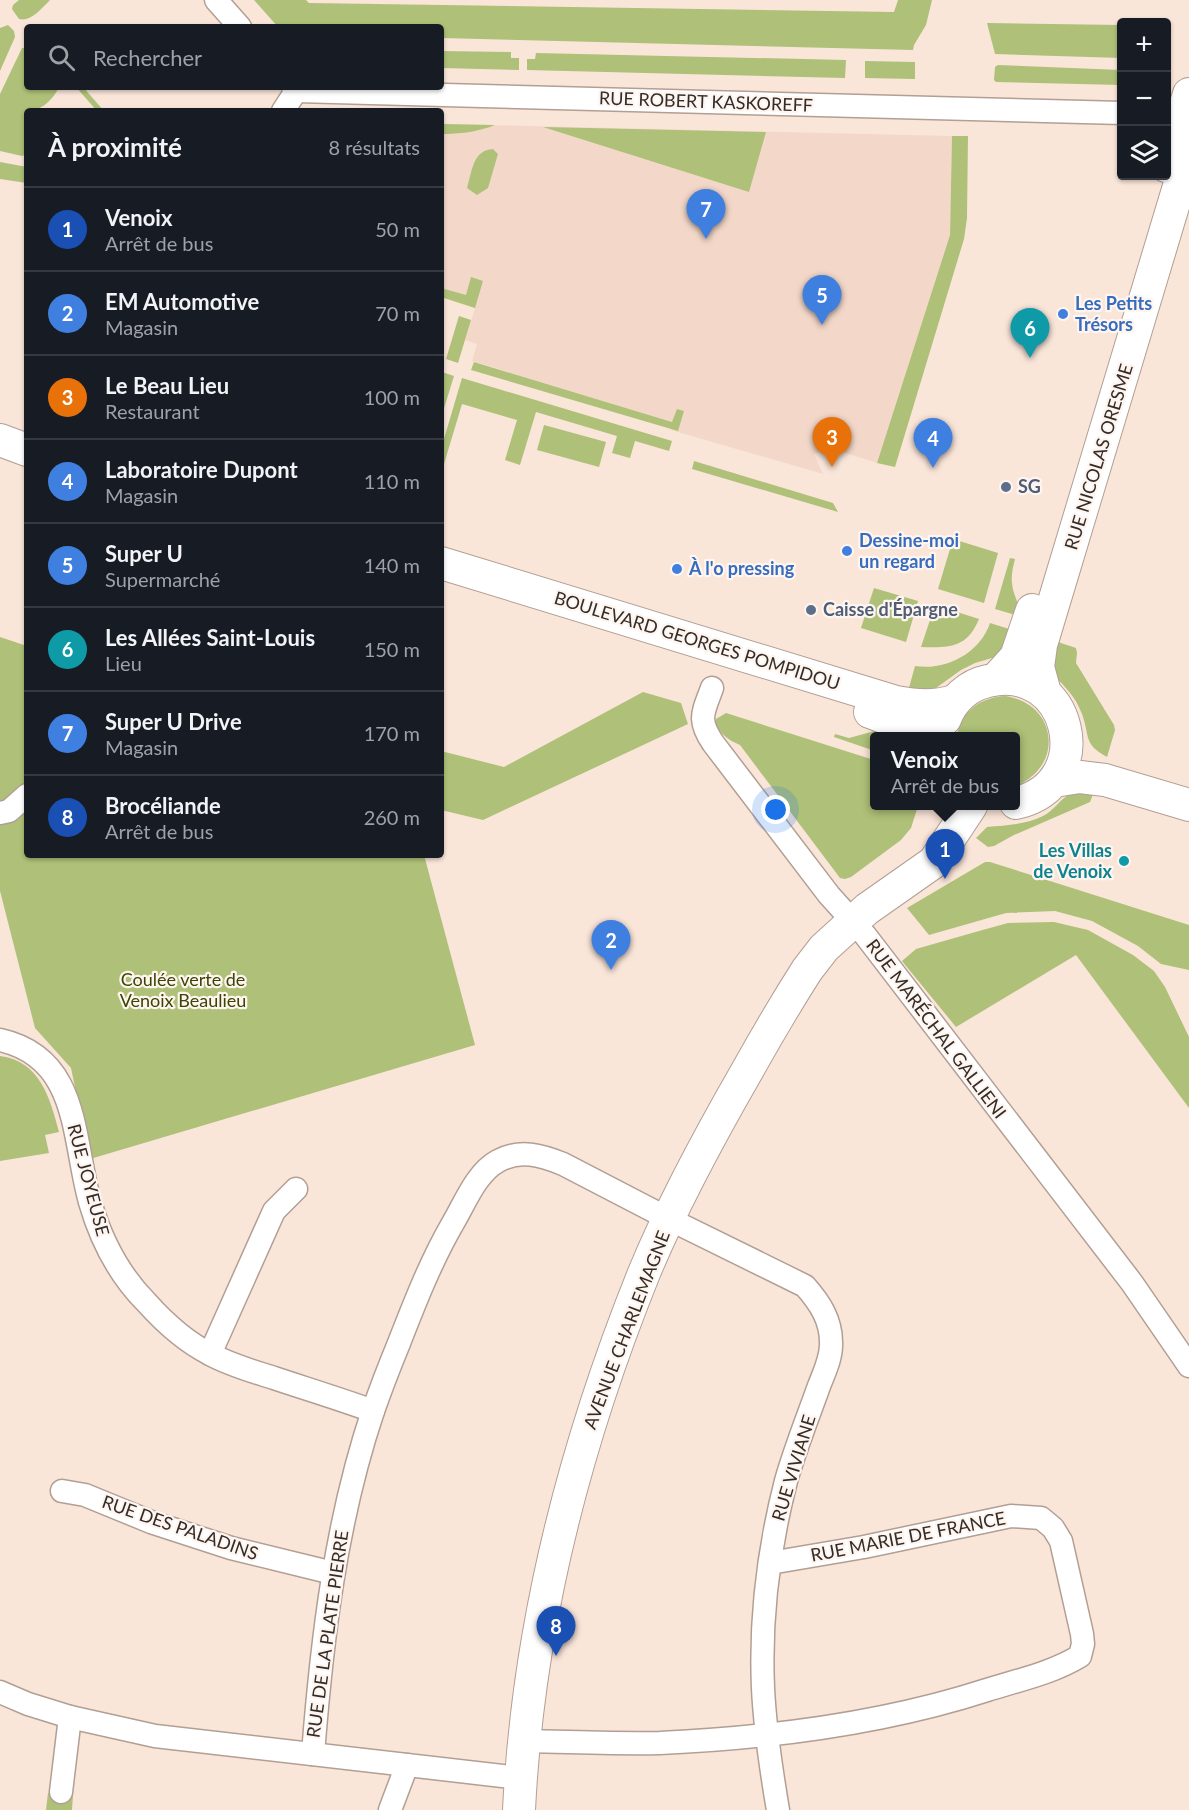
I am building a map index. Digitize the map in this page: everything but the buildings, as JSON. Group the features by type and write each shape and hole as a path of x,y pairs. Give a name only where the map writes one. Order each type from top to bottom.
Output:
{"street":[{"path":"216,0 237,24"},
{"path":"284,108 294,90"},
{"name":"RUE ROBERT KASKOREFF","path":"330,90 1117,112"},
{"name":"RUE NICOLAS ORESME","path":"1171,156 1184,123"},
{"name":"RUE NICOLAS ORESME","path":"1045,693 1038,667 1041,645 1184,123"},
{"name":"RUE NICOLAS ORESME","path":"997,678 1016,657 1028,626 1163,180"},
{"path":"0,423 24,432"},
{"path":"0,440 24,449"},
{"name":"BOULEVARD GEORGES POMPIDOU","path":"444,564 896,702 923,706 955,701"},
{"name":"BOULEVARD GEORGES POMPIDOU","path":"444,583 875,713 922,732"},
{"path":"942,732 946,716 955,701 974,686 997,678 1014,679 1030,684 1045,693 1059,711 1067,733 1087,756 1189,790"},
{"name":"RUE MARÉCHAL GALLIENI","path":"712,688 703,717 704,728 829,895 852,921 1132,1283 1189,1366"},
{"path":"1020,802 1031,798 1054,781 1066,753 1067,733"},
{"path":"1054,781 1080,777 1105,780 1189,806"},
{"path":"0,813 9,811 24,798"},
{"name":"AVENUE CHARLEMAGNE","path":"519,1810 523,1741 538,1642 556,1550 583,1448 626,1320 645,1272 708,1138 793,991 824,948 852,921 934,862 968,810"},
{"name":"RUE JOYEUSE","path":"0,1040 26,1047 38,1055 59,1081 76,1133 96,1222 106,1247 123,1275 145,1302 186,1340 210,1354 242,1368 373,1411"},
{"name":"RUE DE LA PLATE PIERRE","path":"313,1754 321,1659 333,1573 343,1522 373,1411 413,1306 441,1244 487,1168 512,1155 529,1153 546,1157 669,1220"},
{"path":"210,1354 274,1211 296,1190"},
{"name":"RUE VIVIANE","path":"669,1220 805,1286 820,1303 829,1325 831,1344 827,1365 787,1478 770,1563 763,1686 766,1734 777,1810"},
{"name":"RUE DES PALADINS","path":"62,1491 85,1495 151,1522 231,1548 333,1573"},
{"name":"RUE MARIE DE FRANCE","path":"766,1734 823,1728 923,1708 1054,1669 1080,1656 1083,1644 1061,1541 1053,1528 1041,1518 1011,1516 864,1547 770,1563"},
{"path":"0,1692 28,1704 70,1717 154,1736 520,1778"},
{"path":"61,1792 70,1717"},
{"path":"523,1741 659,1743 766,1734"},
{"path":"390,1810 407,1765"}],"shaded area":[{"path":"444,124 952,136 950,235 877,463 830,448 814,454 823,474 671,430 672,422 472,361 477,344 465,340 475,308 444,298"}],"green space":[{"path":"19,0 50,0 36,14 19,19 12,9"},
{"path":"254,0 306,0 309,3 894,12 898,0 932,0 926,25 913,50 444,38 444,24 275,24"},
{"path":"987,23 1117,25 1117,58 995,54"},
{"path":"8,25 14,31 15,37 0,71 0,28"},
{"path":"22,48 24,48 24,90 57,90 46,104 39,108 24,108 24,155 22,156 0,151 0,94"},
{"path":"444,51 511,52 511,58 519,58 519,70 444,68"},
{"path":"536,53 846,60 845,78 527,70 527,59 535,59"},
{"path":"865,61 915,62 915,79 865,78"},
{"path":"998,65 1117,70 1117,85 996,82 994,80 995,67"},
{"path":"79,90 86,90 101,108 94,108"},
{"path":"444,124 495,125 482,129 444,134"},
{"path":"543,127 766,132 749,192"},
{"path":"952,136 968,136 967,218 964,239 895,467 877,463 950,235"},
{"path":"493,149 498,154 488,188 477,195 467,188 474,162 481,153"},
{"path":"0,162 24,166 24,183 0,179"},
{"path":"471,277 483,281 475,308 444,298 444,289 466,295"},
{"path":"459,316 471,320 458,363 446,359"},
{"path":"474,362 672,422 677,409 684,411 678,431 471,370"},
{"path":"444,373 454,376 444,408"},
{"path":"462,378 672,441 669,451 635,441 630,458 612,453 617,436 536,412 520,465 505,460 517,420 462,404 444,464 444,439"},
{"path":"544,425 606,442 599,467 537,450"},
{"path":"694,461 833,503 838,512 692,469"},
{"path":"953,539 998,553 984,603 938,589"},
{"path":"1010,558 1015,559 1012,580 1019,616 995,609"},
{"path":"874,588 918,601 906,642 861,628"},
{"path":"935,605 979,619 969,636 963,641 948,646 921,647"},
{"path":"990,623 1019,632 1002,655 961,670 929,693 907,695 915,666 938,666 960,658 978,643"},
{"name":"Coulée verte de Venoix Beaulieu","path":"0,637 24,645 24,858 425,858 475,1045 90,1159 71,1068 35,1028 0,891"},
{"path":"1049,639 1076,648 1076,663 1114,725 1115,730 1107,757 1094,748 1088,739 1077,703 1054,676"},
{"path":"643,692 681,703 688,724 483,820 444,811 444,752 504,767"},
{"path":"1006,696 1023,702 1036,711 1045,723 1048,751 1042,765 1031,777 1020,784 1020,732 958,732 963,719 974,707 997,697"},
{"path":"726,713 870,759 870,810 917,810 911,828 901,840 851,877 840,878 740,745 726,737 718,728 715,724 716,719"},
{"path":"870,732 870,749 834,737 835,734 849,738"},
{"path":"1096,787 1090,802 994,846 988,847 976,838 987,827 1036,819 1050,811 1071,793"},
{"path":"985,862 1189,925 1189,970 1161,964 1138,946 1092,921 1055,911 1006,913 929,935 907,908"},
{"path":"1054,922 1088,930 1133,955 1154,971 1165,987 1189,1037 1189,1108 1076,955 956,1027 902,961 916,949 1008,923"},
{"path":"0,1056 14,1059 25,1065 34,1073 47,1094 59,1132 45,1135 49,1153 0,1161"},
{"path":"48,1793 73,1795 72,1810 46,1810"}],"place":[{"name":"Super U Drive","path":"706,239"},
{"name":"Les Petits Trésors","path":"1063,314"},
{"name":"Super U","path":"822,325"},
{"name":"Les Allées Saint-Louis","path":"1030,358"},
{"name":"Le Beau Lieu","path":"832,467"},
{"name":"Laboratoire Dupont","path":"933,468"},
{"name":"SG","path":"1006,487"},
{"name":"Dessine-moi un regard","path":"847,551"},
{"name":"À l'o pressing","path":"677,569"},
{"name":"Caisse d'Épargne","path":"811,610"},
{"name":"Les Villas de Venoix","path":"1124,861"},
{"name":"Venoix","path":"945,879"},
{"name":"EM Automotive","path":"611,970"},
{"name":"Brocéliande","path":"556,1656"}]}
